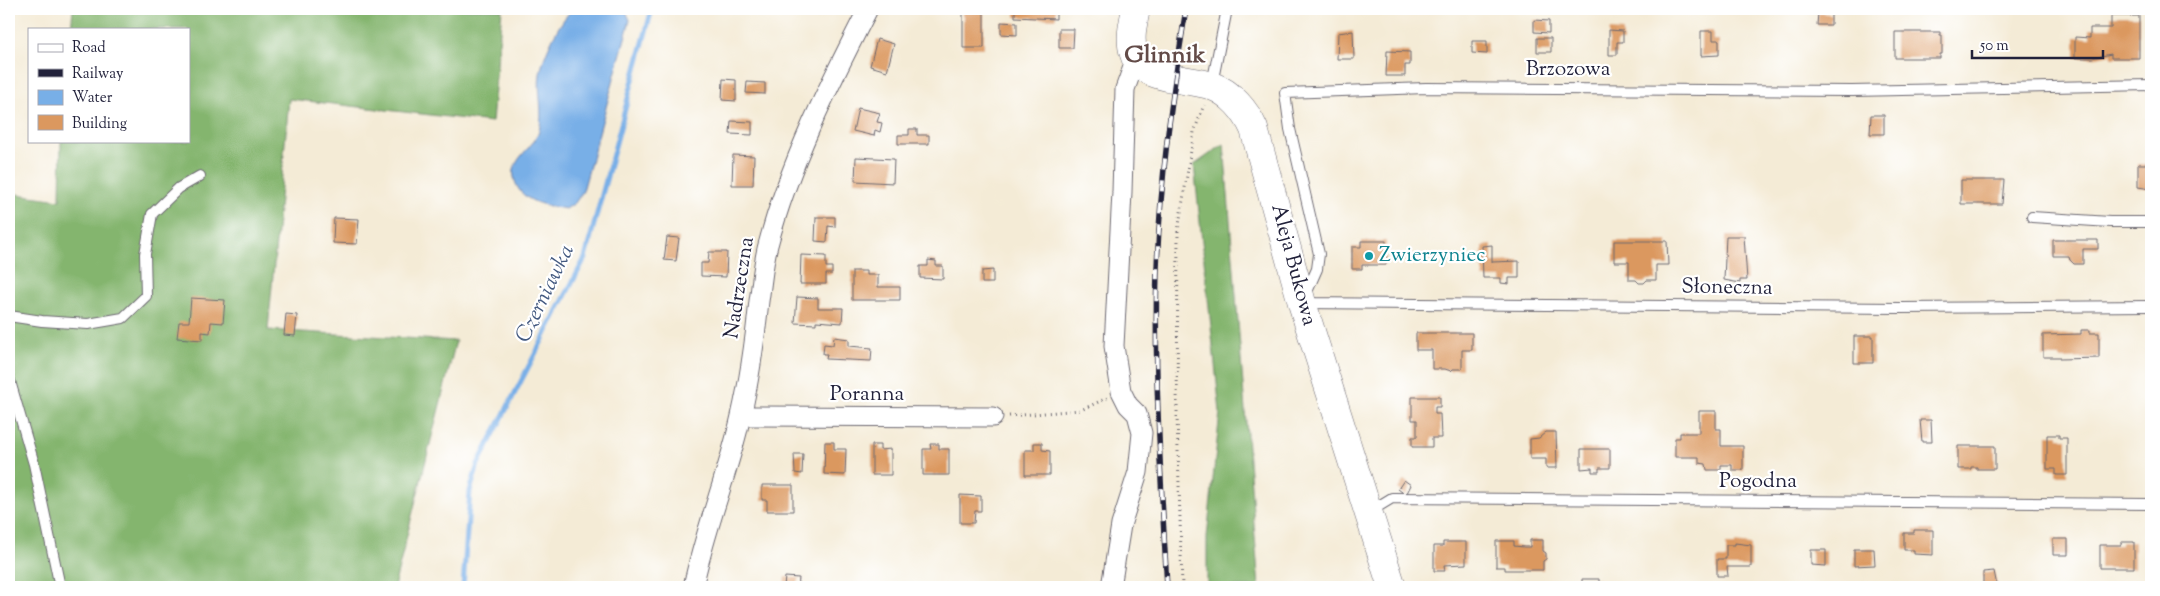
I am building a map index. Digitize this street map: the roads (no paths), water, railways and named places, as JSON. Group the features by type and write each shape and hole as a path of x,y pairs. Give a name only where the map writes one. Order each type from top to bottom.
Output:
{"street":[{"name":"Nadrzeczna","path":"693,587 741,416 751,369 763,268 773,226 789,180 837,69 868,9"},
{"path":"1111,587 1121,525 1138,472 1142,433 1137,414 1128,405 1121,391 1114,346 1125,89 1136,59 1132,40 1136,9"},
{"name":"Aleja Bukowa","path":"1136,59 1151,72 1222,90 1238,104 1254,128 1302,303 1392,587"},
{"name":"Poranna","path":"741,416 993,417"}],"lane":[{"path":"1212,86 1227,9"},
{"name":"Brzozowa","path":"1302,303 1317,269 1319,254 1290,129 1284,93 1426,88 1852,91 2151,85"},
{"path":"9,316 42,321 88,324 122,318 146,296 146,254 152,214 179,188 200,176"},
{"path":"2032,217 2110,222 2151,222"},
{"name":"Słoneczna","path":"1302,303 1891,308 2151,306"},
{"path":"9,378 34,464 60,587"},
{"name":"Pogodna","path":"1368,512 1392,498 2151,504"}],"water":[{"path":"573,9 625,9 630,20 583,191 575,203 566,209 542,204 527,197 517,186 514,171 519,159 537,137 541,116 540,74 548,49 557,30"}],"waterway":[{"name":"Czerniawka","path":"463,587 470,491 478,464 585,258 652,9"}],"railway":[{"path":"1167,587 1157,388 1157,269 1167,138 1186,9"}],"place":[{"name":"Zwierzyniec","path":"1369,256"}],"district":[{"name":"Glinnik","path":"1165,56"}]}
